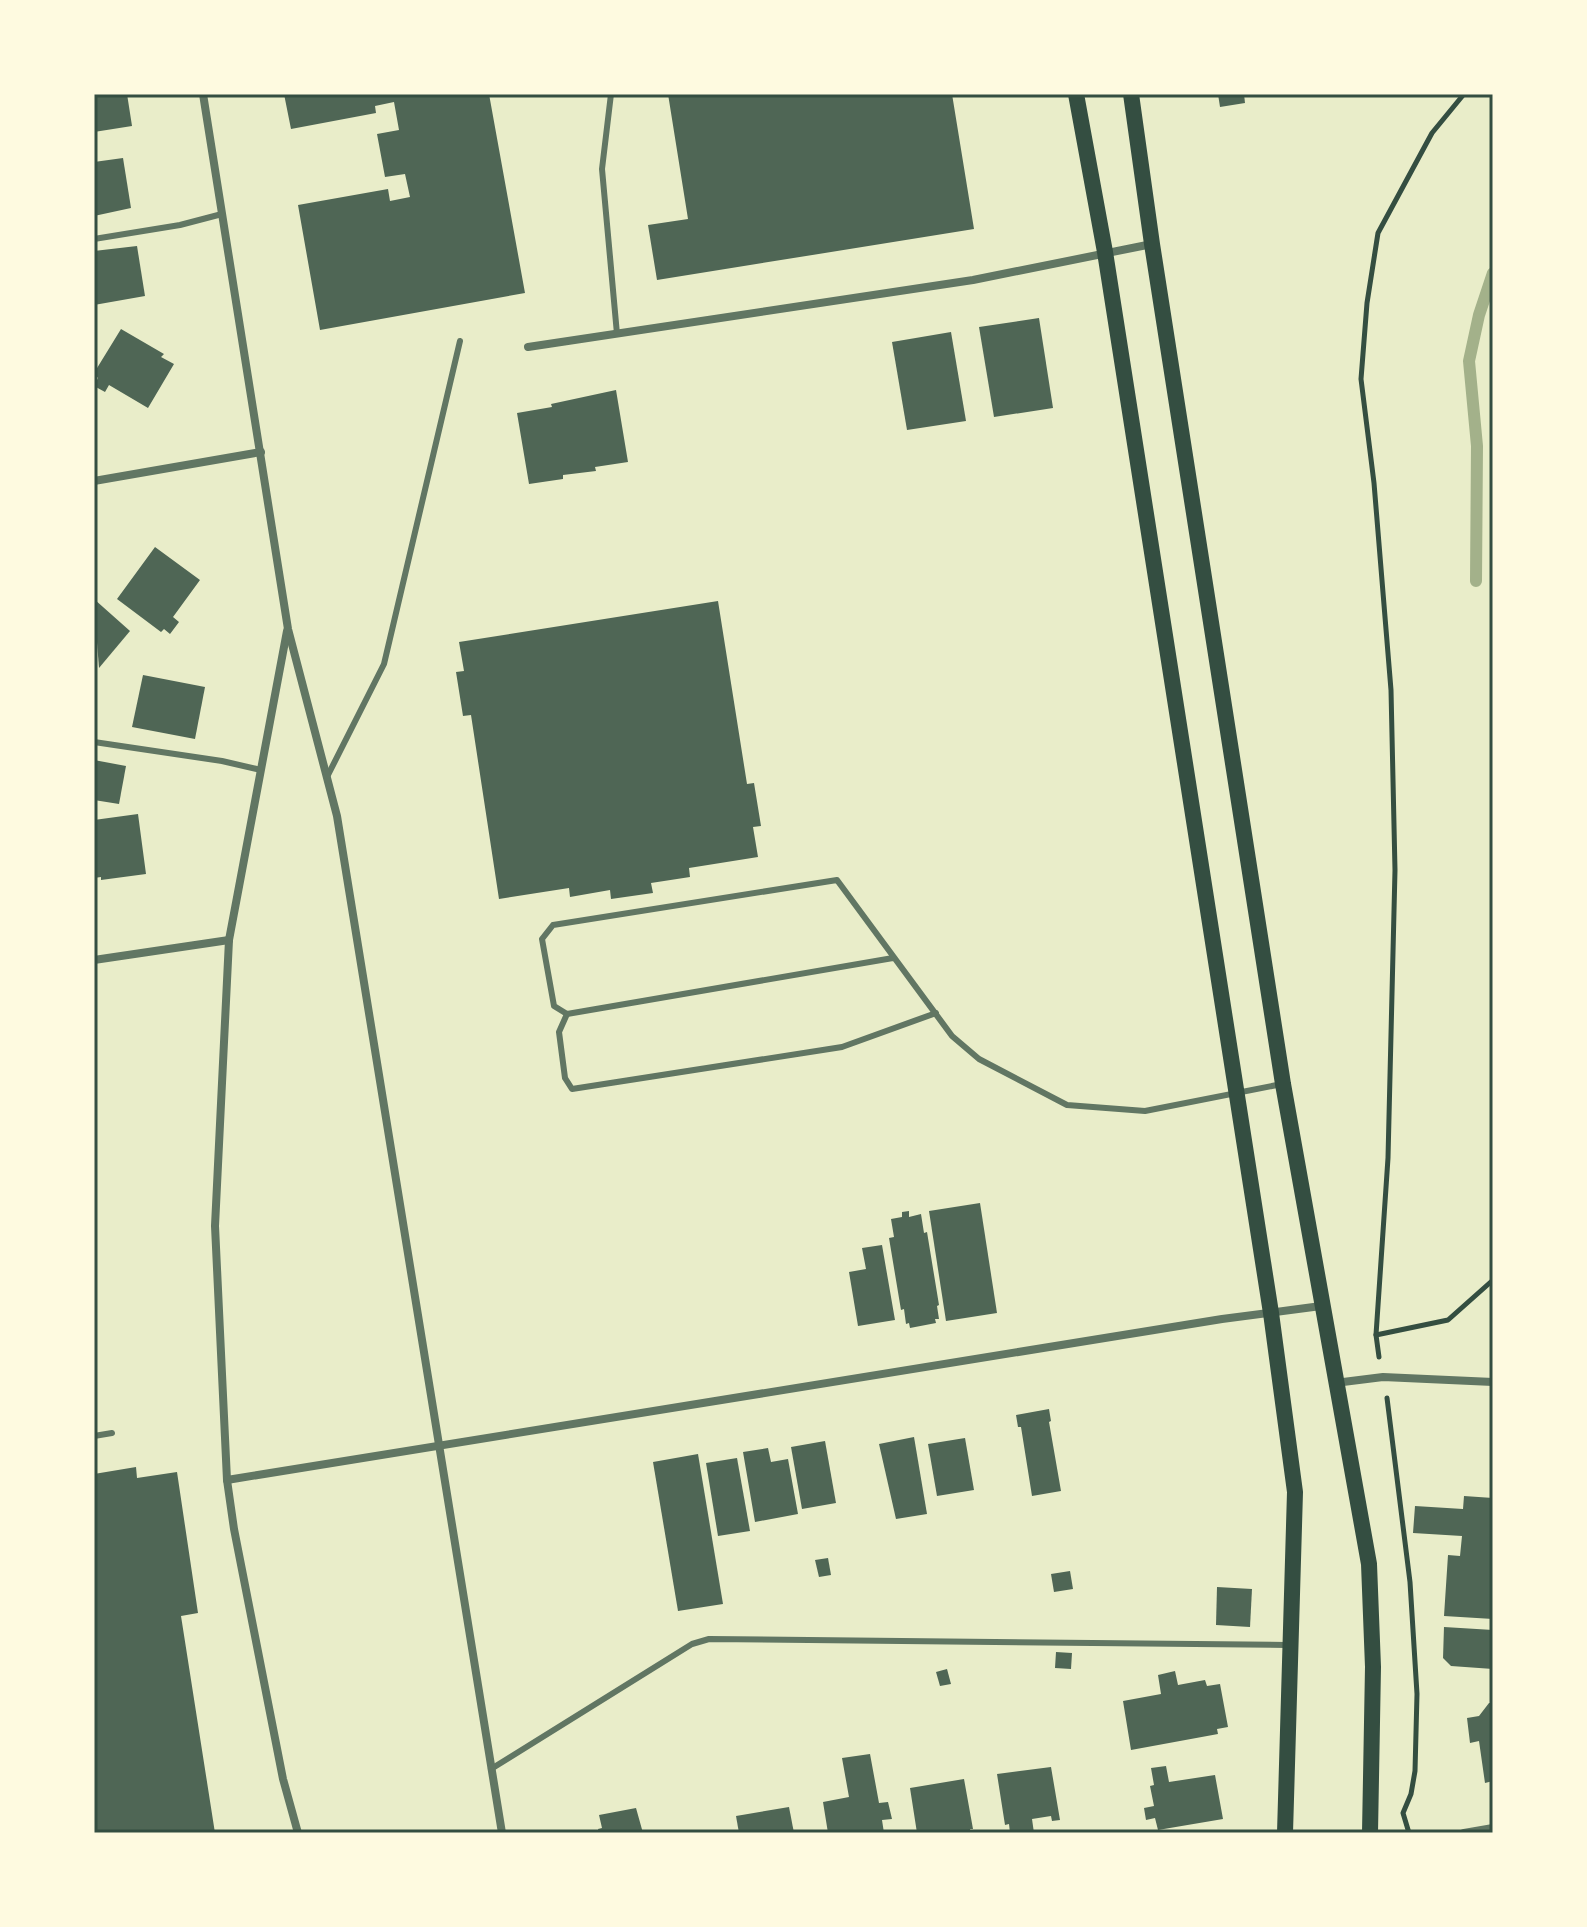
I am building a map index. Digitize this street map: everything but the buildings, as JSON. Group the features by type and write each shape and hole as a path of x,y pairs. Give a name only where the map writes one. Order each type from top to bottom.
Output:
{"main road":[{"path":"1076,94 1105,252 1271,1313 1295,1492 1285,1833"},
{"path":"1131,94 1283,1084 1369,1564 1373,1667 1370,1833"}],"street":[{"path":"203,94 288,629 337,816 502,1833"},
{"path":"528,347 973,280 1152,244"},
{"path":"94,481 261,452"},
{"path":"288,629 229,940 215,1226 227,1480 283,1779 298,1833"},
{"path":"94,960 229,940"},
{"path":"227,1480 1321,1306"},
{"path":"1335,1383 1383,1377 1493,1382"},
{"path":"1464,1833 1493,1828"}],"lane":[{"path":"611,94 602,169 617,334"},
{"path":"94,239 180,225 222,214"},
{"path":"327,777 384,664 460,341"},
{"path":"94,742 222,761 261,770"},
{"path":"893,958 567,1014 554,1006 542,939 553,925 837,880 952,1036 979,1059 1067,1105 1145,1111 1283,1084"},
{"path":"567,1014 559,1032 565,1078 572,1089 842,1047 936,1013"},
{"path":"94,1436 112,1433"},
{"path":"491,1769 692,1644 709,1639 1290,1645"}],"path":[{"path":"1378,1349 1376,1335 1388,1158 1395,870 1391,690 1362,364 1367,303 1378,233 1432,133 1464,94"},
{"path":"1376,1335 1448,1320 1493,1280"},
{"path":"1390,1411 1410,1582 1417,1694 1415,1771 1411,1794 1403,1813 1409,1833"}],"waterway":[{"path":"1476,581 1477,446 1469,361 1479,315 1493,273"}]}
